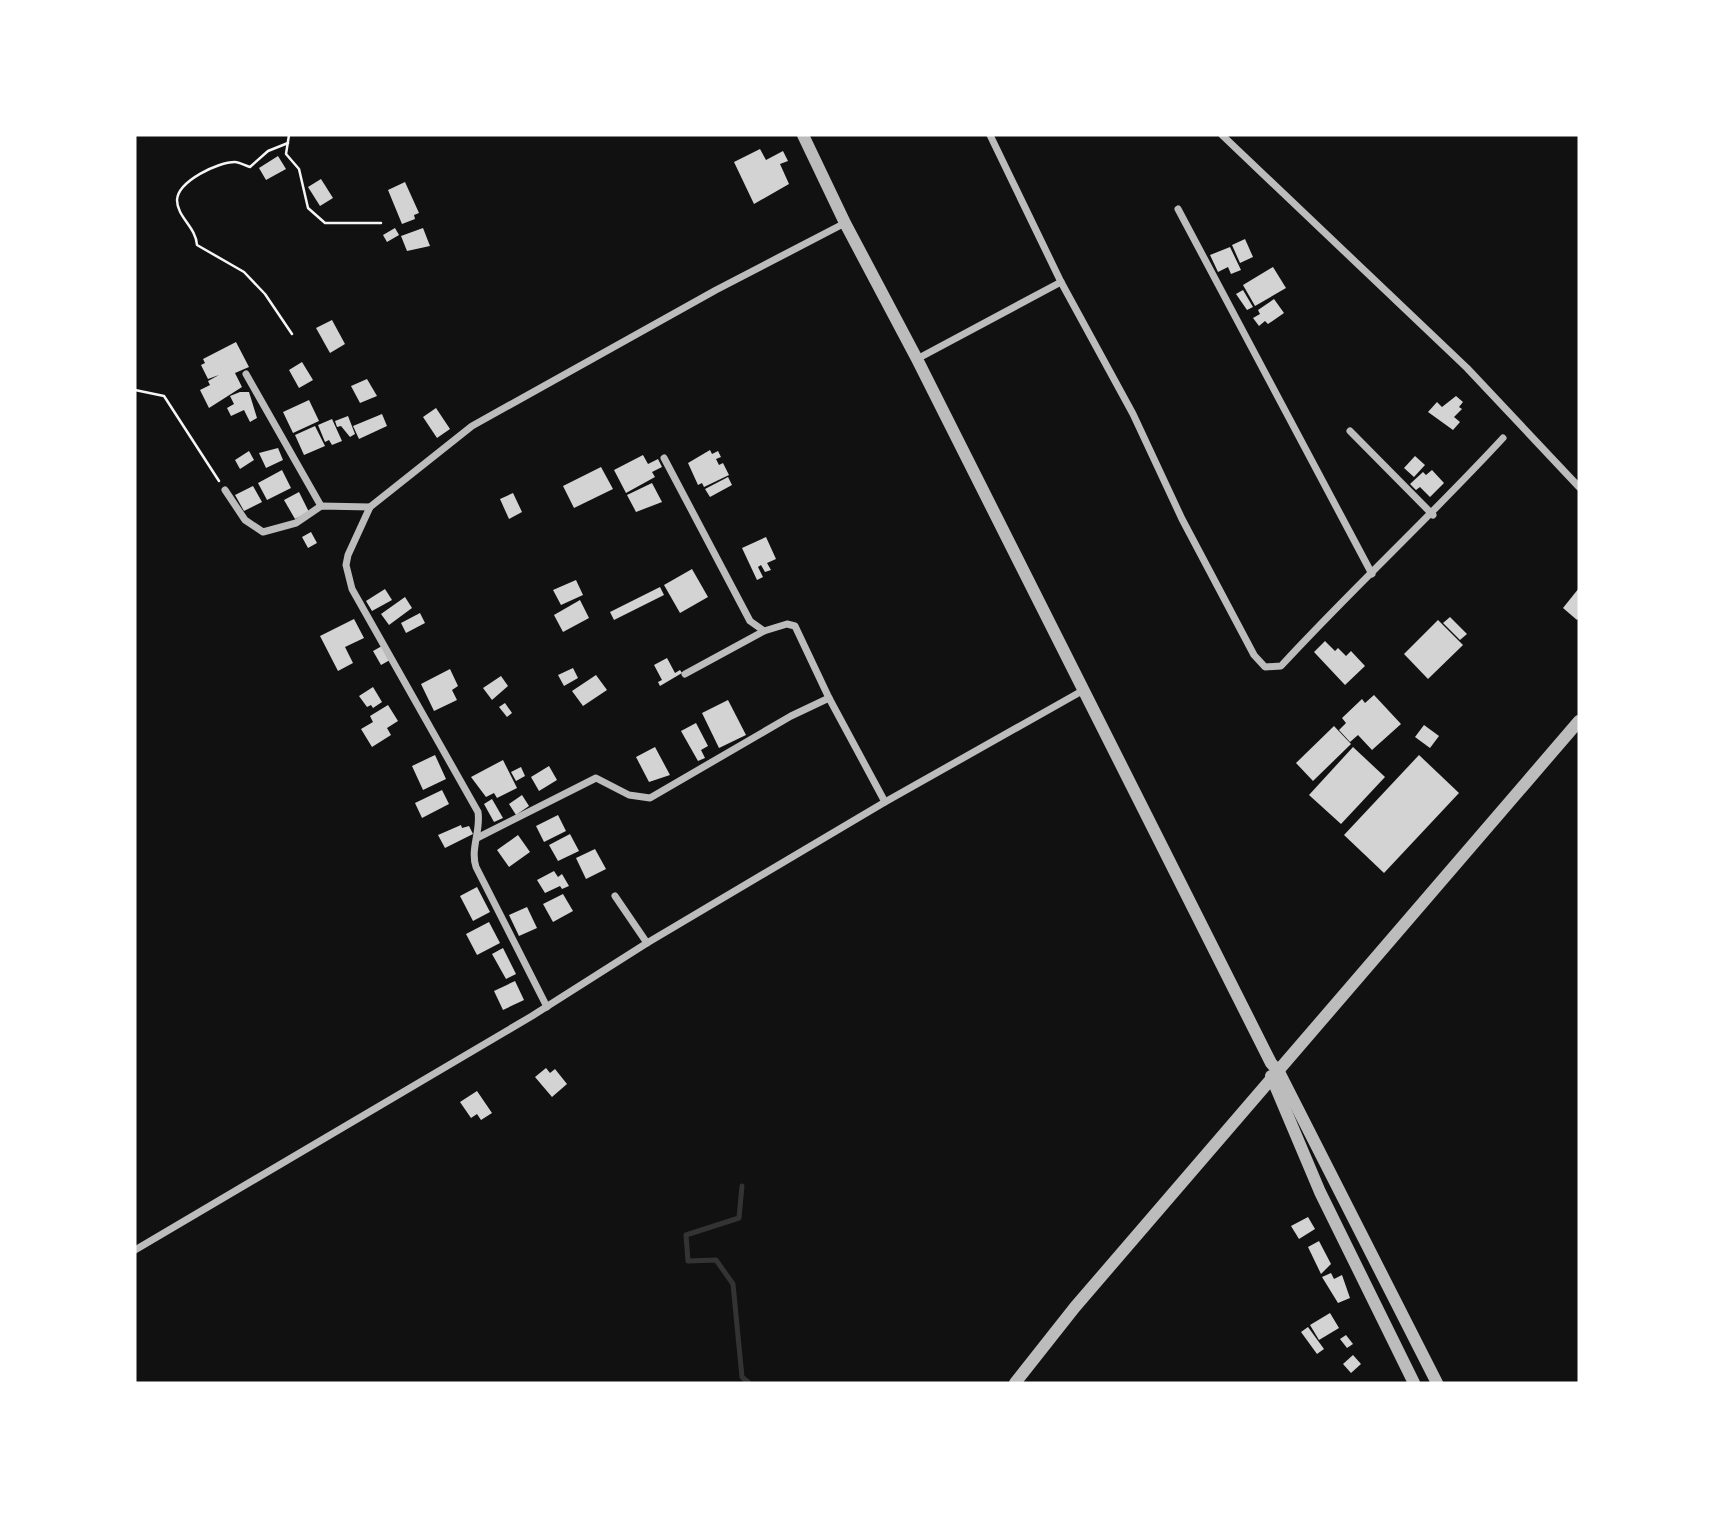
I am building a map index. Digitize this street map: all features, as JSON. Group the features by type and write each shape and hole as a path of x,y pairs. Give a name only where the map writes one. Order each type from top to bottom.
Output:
{"street":[{"path":"803,135 1274,1072 1437,1383"},
{"path":"990,135 1060,282 1133,414 1182,519 1259,663 1273,668 1282,666 1433,514 1503,438"},
{"path":"1222,135 1467,368 1579,486"},
{"path":"1178,209 1372,574"},
{"path":"547,1007 475,867 473,851 477,838 478,812 348,577 346,565 351,546 370,507 472,426 716,290 845,223"},
{"path":"917,359 1060,282"},
{"path":"246,374 321,506"},
{"path":"1350,430 1433,514"},
{"path":"664,457 750,621 764,631"},
{"path":"225,490 246,520 263,532 274,532 296,523 321,506 370,507"},
{"path":"685,674 764,631 787,624 795,626 828,698 885,802"},
{"path":"135,1250 547,1007 647,943 885,802 1083,691"},
{"path":"477,838 596,778 629,795 650,798 791,716 828,698"},
{"path":"1015,1383 1075,1307 1274,1072 1579,721"},
{"path":"615,896 647,943"},
{"path":"1274,1072 1411,1379 1428,1365"}],"path":[{"path":"289,135 286,154 299,169 308,208 326,223 381,223"},
{"path":"288,144 268,151 250,167 235,162 213,167 183,187 177,198 179,212 188,221 197,245 244,272 265,294 292,334"},
{"path":"135,390 164,396 225,490"}],"building":[{"path":"760,149 766,160 783,151 788,161 780,164 789,184 754,204 734,162"},
{"path":"278,156 286,169 266,180 259,168"},
{"path":"321,179 333,198 320,206 308,187"},
{"path":"405,182 419,213 414,215 415,219 402,224 388,190"},
{"path":"395,228 399,235 387,242 383,235"},
{"path":"423,228 430,246 407,251 401,236"},
{"path":"1245,239 1253,257 1240,263 1232,245"},
{"path":"1230,247 1241,270 1231,274 1228,267 1218,272 1210,255"},
{"path":"1273,267 1286,288 1255,306 1243,285"},
{"path":"1243,290 1253,307 1247,310 1236,294"},
{"path":"1274,299 1284,313 1268,324 1265,321 1259,326 1253,318 1260,314 1258,310"},
{"path":"332,320 345,344 330,353 316,328"},
{"path":"236,342 249,367 235,373 242,387 209,408 200,390 210,385 208,381 219,375 208,379 201,365 205,363 203,359"},
{"path":"302,362 313,380 299,388 289,370"},
{"path":"367,379 377,396 360,403 351,386"},
{"path":"249,392 257,418 250,422 244,410 231,416 227,408 234,404 230,396"},
{"path":"1456,396 1463,402 1459,407 1462,409 1454,417 1460,422 1453,430 1428,412 1437,402 1442,407"},
{"path":"309,400 319,421 293,433 283,412"},
{"path":"436,408 450,429 437,438 423,417"},
{"path":"382,414 387,426 359,439 353,426"},
{"path":"348,416 355,434 350,437 341,426 337,427 335,421"},
{"path":"332,419 342,441 332,445 329,440 325,442 318,425"},
{"path":"315,426 325,446 304,455 295,435"},
{"path":"278,448 283,460 266,468 259,453"},
{"path":"710,450 712,454 718,451 721,457 716,459 719,465 723,463 729,475 704,487 702,483 698,485 688,463"},
{"path":"249,451 254,460 240,469 235,460"},
{"path":"643,455 648,464 658,459 662,467 652,472 655,477 626,493 614,470"},
{"path":"1415,456 1425,465 1414,477 1404,468"},
{"path":"601,467 613,489 574,508 563,486"},
{"path":"282,470 291,488 267,500 258,483"},
{"path":"1432,470 1444,483 1430,497 1420,487 1416,490 1410,484 1423,472 1426,475"},
{"path":"728,477 732,485 710,497 705,489"},
{"path":"652,483 662,502 636,512 627,495"},
{"path":"253,486 262,502 244,511 235,495"},
{"path":"299,492 309,512 295,519 284,500"},
{"path":"513,493 522,512 509,519 500,499"},
{"path":"311,532 317,543 308,548 302,537"},
{"path":"766,537 776,559 767,563 771,570 765,572 761,565 758,567 763,577 757,580 742,548"},
{"path":"692,569 708,597 680,613 664,585"},
{"path":"576,580 583,595 561,605 553,590"},
{"path":"660,587 664,595 614,620 610,612"},
{"path":"1579,588 1579,617 1577,620 1563,608"},
{"path":"385,589 392,600 372,611 366,601"},
{"path":"405,597 412,608 389,625 381,614"},
{"path":"580,600 589,618 563,632 554,615"},
{"path":"420,613 425,623 406,633 401,623"},
{"path":"1450,617 1467,634 1460,640 1443,623"},
{"path":"354,619 364,638 345,647 353,663 338,671 320,636"},
{"path":"1438,620 1463,645 1428,679 1404,654"},
{"path":"1325,641 1335,651 1338,648 1346,656 1351,651 1365,666 1345,685 1314,652"},
{"path":"382,646 390,660 381,665 373,651"},
{"path":"667,658 675,673 680,670 682,673 660,686 658,682 662,680 654,665"},
{"path":"573,668 578,678 564,686 558,675"},
{"path":"450,669 458,686 452,690 457,700 434,711 421,684"},
{"path":"596,675 607,690 583,706 572,691"},
{"path":"501,676 508,686 492,700 483,688"},
{"path":"373,687 382,702 373,708 371,705 367,707 359,696"},
{"path":"1374,695 1401,724 1372,750 1358,735 1350,742 1339,730 1346,723 1342,718 1362,699 1365,703"},
{"path":"728,700 746,735 719,748 702,713"},
{"path":"505,703 512,713 507,717 499,707"},
{"path":"388,705 398,721 387,728 391,735 372,747 361,729 373,722 370,716"},
{"path":"696,723 708,746 701,750 705,758 698,761 681,731"},
{"path":"1424,725 1439,736 1430,748 1415,737"},
{"path":"1334,726 1351,744 1313,781 1296,763"},
{"path":"655,747 670,775 649,782 636,757"},
{"path":"1353,747 1385,777 1341,824 1309,795"},
{"path":"435,755 446,779 423,790 412,766"},
{"path":"1419,755 1459,793 1384,873 1344,835"},
{"path":"503,760 517,788 497,798 494,793 486,797 471,777"},
{"path":"549,766 557,780 539,791 531,777"},
{"path":"521,767 525,776 516,781 511,772"},
{"path":"442,790 449,804 422,818 415,803"},
{"path":"522,795 529,806 516,815 509,804"},
{"path":"492,799 503,818 494,822 484,804"},
{"path":"558,815 566,831 544,842 536,826"},
{"path":"461,825 462,828 469,826 473,834 445,848 438,835"},
{"path":"570,834 579,851 558,861 549,845"},
{"path":"518,835 530,852 509,867 497,850"},
{"path":"595,849 606,869 586,879 576,858"},
{"path":"554,871 558,877 562,874 569,886 562,889 560,886 545,893 537,880"},
{"path":"477,887 490,912 473,921 460,896"},
{"path":"563,894 573,911 553,922 543,904"},
{"path":"527,907 537,928 519,936 509,915"},
{"path":"489,922 500,943 477,955 466,934"},
{"path":"503,948 516,974 506,979 492,954"},
{"path":"515,981 524,1000 503,1010 494,991"},
{"path":"546,1068 550,1073 555,1069 567,1084 552,1097 535,1077"},
{"path":"477,1091 492,1113 481,1120 477,1114 471,1118 460,1102"},
{"path":"1308,1217 1315,1229 1299,1239 1291,1226"},
{"path":"1319,1241 1331,1264 1321,1274 1308,1247"},
{"path":"1331,1273 1334,1279 1342,1275 1350,1298 1338,1303 1322,1277"},
{"path":"1330,1313 1339,1328 1319,1340 1310,1325"},
{"path":"1308,1327 1324,1349 1317,1354 1301,1332"},
{"path":"1346,1335 1353,1344 1347,1348 1340,1339"},
{"path":"1353,1355 1361,1364 1351,1373 1343,1364"}],"waterway":[{"path":"742,1186 739,1218 686,1235 688,1261 716,1260 733,1284 742,1377 749,1383"}]}
